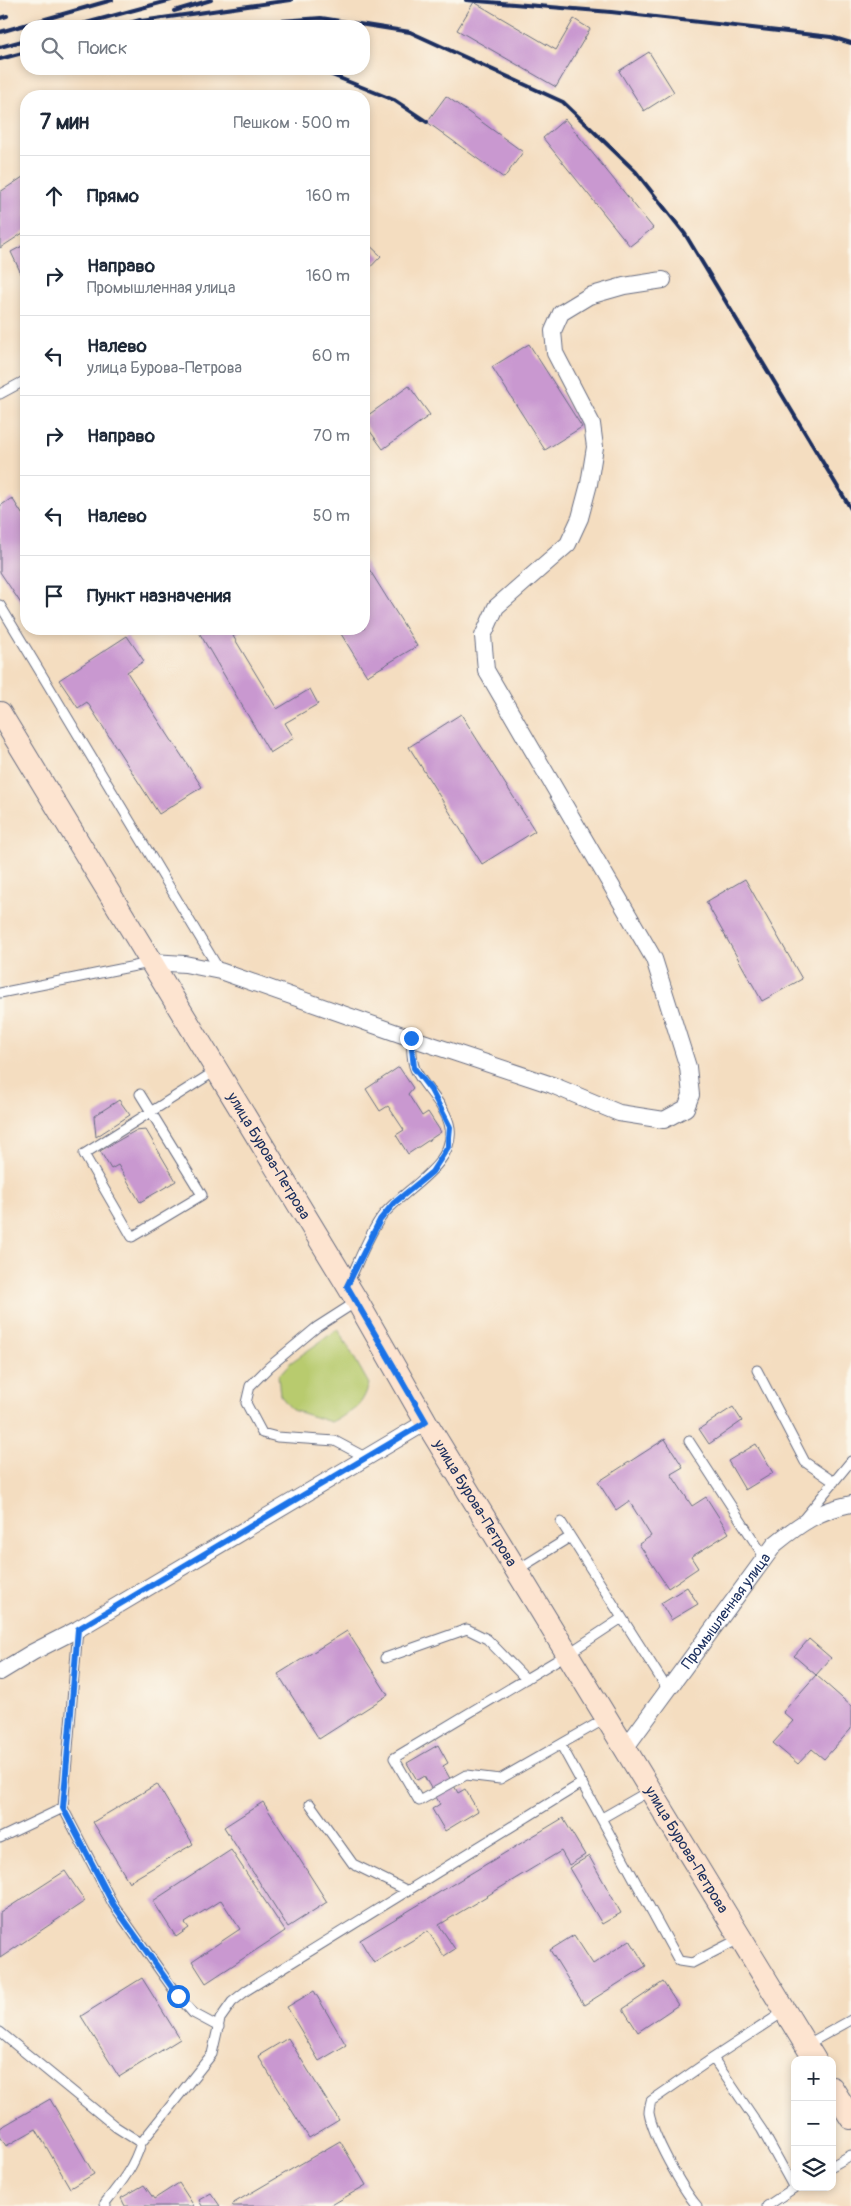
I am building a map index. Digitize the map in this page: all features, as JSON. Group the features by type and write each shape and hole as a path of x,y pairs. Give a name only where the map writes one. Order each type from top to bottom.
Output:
{"main road":[{"name":"улица Бурова-Петрова","path":"0,713 352,1294 426,1422 626,1747 810,2052"},
{"path":"836,2094 851,2118"}],"street":[{"path":"152,962 185,964 220,971 552,1085 619,1113 664,1120 686,1108 691,1095 688,1067 654,959 486,670 483,636 496,607 568,544 580,518 589,484 595,447 592,424 555,354 553,331 561,314 589,296 624,286 663,280"},
{"path":"0,1672 33,1652 78,1629 426,1422"},
{"name":"Промышленная улица","path":"626,1747 775,1544 800,1524 831,1509 851,1504"}],"lane":[{"path":"0,394 20,383"},
{"path":"0,605 220,971"},
{"path":"0,994 152,962"},
{"path":"365,1457 335,1441 277,1437 262,1433 246,1403 250,1386 268,1367 317,1327 352,1294 380,1220 394,1203 432,1172 448,1147 450,1127 431,1090 414,1068 411,1038"},
{"path":"140,1094 151,1112 202,1194 132,1237 84,1154 151,1112 217,1070"},
{"path":"757,1370 805,1462 834,1482"},
{"path":"689,1441 765,1558"},
{"path":"800,1524 851,1461"},
{"path":"561,1522 668,1690"},
{"path":"517,1570 570,1537"},
{"path":"608,1718 500,1780 466,1775 419,1801 394,1758 569,1654 622,1618"},
{"path":"78,1629 63,1808 113,1904 167,1981 193,2012 219,2027"},
{"path":"384,1658 467,1629 487,1639 526,1679"},
{"path":"561,1745 679,1961 692,1963 741,1938"},
{"path":"106,2206 105,2203 136,2161 141,2143 212,2054 220,2019 232,2002 247,1990 582,1783"},
{"path":"602,1818 652,1790"},
{"path":"310,1804 353,1864 408,1890"},
{"path":"0,1838 63,1808"},
{"path":"697,2206 682,2185 654,2129 649,2111 651,2101 785,2010"},
{"path":"810,2052 851,2020"},
{"path":"0,2032 116,2127 141,2143"},
{"path":"713,2058 762,2130 791,2181"},
{"path":"836,2164 851,2155"},
{"path":"768,2206 791,2191"}],"green space":[{"path":"338,1329 369,1384 363,1399 356,1408 331,1422 292,1410 280,1395 278,1376 290,1363"}],"building":[{"path":"474,2 556,50 574,19 590,29 556,87 457,30"},
{"path":"649,52 674,92 644,111 619,71"},
{"path":"446,96 523,152 504,178 427,122"},
{"path":"565,119 653,228 630,246 543,138"},
{"path":"20,179 20,235 0,248 0,192"},
{"path":"370,246 381,256 370,268"},
{"path":"20,247 20,271 11,252"},
{"path":"529,344 582,427 545,450 492,367"},
{"path":"409,386 430,415 383,449 370,431 370,414"},
{"path":"12,498 20,511 20,602 0,572 0,506"},
{"path":"370,571 417,646 367,676 342,635 370,635"},
{"path":"201,635 235,635 233,636 277,709 310,689 318,704 285,723 294,738 270,753"},
{"path":"127,636 144,661 127,672 202,787 159,814 87,702 78,708 59,680"},
{"path":"461,714 535,831 482,864 409,747"},
{"path":"745,879 802,979 762,1001 706,902"},
{"path":"399,1067 413,1088 408,1094 422,1116 428,1112 441,1132 408,1154 396,1135 404,1130 388,1106 380,1111 366,1089"},
{"path":"119,1100 130,1115 96,1137 94,1116"},
{"path":"146,1130 176,1181 140,1202 118,1165 111,1169 100,1151 135,1131"},
{"path":"733,1407 742,1421 709,1444 699,1429"},
{"path":"665,1439 683,1467 671,1474 692,1506 706,1497 729,1533 691,1557 698,1568 668,1588 639,1544 651,1536 629,1501 616,1510 598,1482"},
{"path":"756,1444 773,1473 745,1490 728,1461"},
{"path":"687,1587 698,1604 671,1620 661,1603"},
{"path":"347,1631 388,1695 319,1739 278,1674"},
{"path":"809,1639 831,1658 816,1675 794,1656"},
{"path":"816,1675 851,1706 851,1729 824,1759 812,1749 798,1764 773,1743 793,1721 783,1712"},
{"path":"438,1745 448,1763 443,1766 458,1793 465,1789 478,1811 445,1831 432,1809 440,1804 424,1776 417,1780 407,1763"},
{"path":"157,1784 193,1844 129,1882 93,1822"},
{"path":"263,1802 327,1902 288,1927 224,1827"},
{"path":"563,1818 585,1855 569,1865 561,1851 439,1925 455,1949 444,1956 428,1931 374,1963 360,1940"},
{"path":"231,1850 285,1931 206,1983 192,1961 240,1929 221,1900 185,1923 189,1928 176,1937 153,1901"},
{"path":"589,1856 621,1913 602,1924 569,1868"},
{"path":"65,1871 85,1901 0,1958 0,1913"},
{"path":"574,1935 593,1964 630,1940 646,1966 584,2005 550,1950"},
{"path":"142,1978 180,2039 119,2077 81,2016"},
{"path":"663,1982 678,2005 638,2032 623,2009"},
{"path":"314,1991 346,2045 319,2061 287,2007"},
{"path":"288,2038 339,2120 309,2138 258,2056"},
{"path":"50,2099 94,2174 70,2188 36,2129 6,2146 0,2136 0,2128"},
{"path":"340,2141 366,2185 330,2206 233,2206 232,2204"},
{"path":"179,2183 194,2206 125,2206 121,2198 144,2185 154,2199"},
{"path":"211,2193 220,2206 202,2206 199,2200"}],"railway":[{"path":"42,20 112,0"},
{"path":"97,20 171,0"},
{"path":"174,11 211,0"},
{"path":"148,20 291,0"},
{"path":"466,0 611,12 831,37 851,43"},
{"path":"0,18 7,16"},
{"path":"294,20 321,18 334,20"},
{"path":"0,32 20,26"},
{"path":"370,26 410,32 563,102 636,172 685,234 851,509"},
{"path":"0,47 20,42"},
{"path":"0,59 20,54"},
{"path":"332,75 369,90"},
{"path":"370,90 394,100 427,122"}],"route":[{"path":"178,1996 113,1904 63,1808 78,1629 426,1422 347,1286 380,1220 394,1203 432,1172 448,1147 450,1127 442,1108 414,1068 411,1038"}]}
